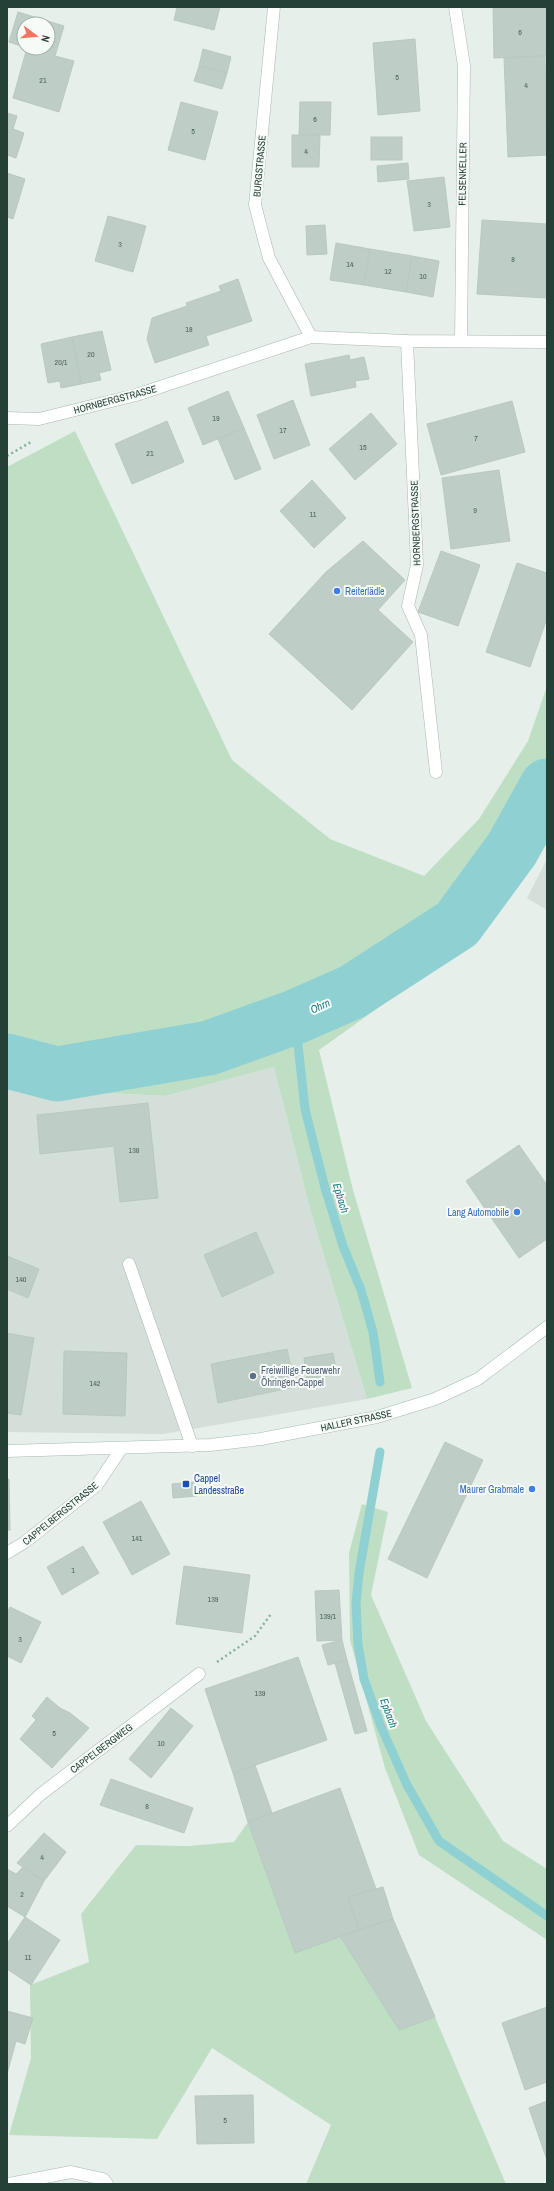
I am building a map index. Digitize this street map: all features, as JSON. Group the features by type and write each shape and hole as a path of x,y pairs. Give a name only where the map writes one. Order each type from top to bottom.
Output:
{"street":[{"name":"BURGSTRASSE","path":"274,7 255,205 269,258 311,337"},
{"name":"FELSENKELLER","path":"455,7 464,66 461,341"},
{"name":"HORNBERGSTRASSE","path":"7,418 39,419 136,395 311,337 407,341 547,342"},
{"name":"HORNBERGSTRASSE","path":"407,341 417,565 408,606 421,635 436,772"},
{"path":"129,1264 192,1446"},
{"name":"HALLER STRASSE","path":"7,1451 192,1446 261,1439 377,1417 435,1399 478,1378 547,1327"},
{"name":"CAPPELBERGSTRASSE","path":"7,1553 25,1542 97,1485 121,1449"},
{"name":"CAPPELBERGWEG","path":"7,1826 41,1794 199,1674"},
{"path":"9,2184 71,2172 103,2178 107,2184"}],"path":[{"path":"199,1674 255,1636 271,1614"}],"shaded area":[{"path":"547,859 547,910 527,898"},
{"path":"274,1067 310,1209 367,1399 163,1434 7,1432 7,1082 34,1089 165,1096"}],"green space":[{"path":"75,431 232,760 330,839 424,876 479,819 528,741 547,686 547,831 541,845 469,943 319,1050 353,1190 412,1388 367,1399 310,1209 274,1067 165,1096 34,1089 7,1082 7,467"},
{"path":"362,1504 388,1512 371,1595 426,1721 503,1841 547,1869 547,1940 419,1855 385,1768 350,1640 349,1553"},
{"path":"248,1822 295,1953 340,1936 399,2030 435,2017 506,2184 306,2184 331,2125 212,2048 157,2139 9,2135 31,2058 30,1985 89,1962 81,1914 136,1845 188,1846 234,1842"}],"building":[{"path":"177,7 220,7 214,30 174,20"},
{"path":"493,7 547,7 547,56 494,58"},
{"path":"18,12 31,16 17,16"},
{"path":"16,19 16,44 9,42"},
{"path":"56,24 64,26 56,53"},
{"path":"415,39 420,111 378,115 373,43"},
{"path":"203,49 231,57 227,73 199,66"},
{"path":"25,56 55,56 74,61 59,112 13,98"},
{"path":"545,56 547,155 508,157 504,58"},
{"path":"199,66 227,73 222,89 194,81"},
{"path":"181,102 218,112 205,160 168,150"},
{"path":"300,102 331,102 330,135 299,135"},
{"path":"7,113 17,116 13,129 24,133 16,158 7,155"},
{"path":"292,135 320,135 319,167 292,167"},
{"path":"371,137 402,137 402,160 371,160"},
{"path":"408,163 409,179 378,182 377,166"},
{"path":"7,173 25,179 13,219 7,217"},
{"path":"444,177 450,227 414,231 407,181"},
{"path":"108,216 146,226 133,272 95,261"},
{"path":"482,220 547,224 547,298 477,294"},
{"path":"325,225 327,254 307,255 306,226"},
{"path":"336,243 370,249 364,285 330,280"},
{"path":"370,249 412,256 406,292 364,285"},
{"path":"412,256 439,261 433,297 406,292"},
{"path":"238,279 252,321 206,336 209,345 155,363 147,339 152,318 187,306 186,303 221,291 219,286"},
{"path":"102,331 111,370 99,373 101,380 81,384 72,337"},
{"path":"72,337 81,384 61,388 60,381 48,383 41,344"},
{"path":"349,355 350,360 364,357 369,379 355,381 356,387 311,396 305,364"},
{"path":"228,391 244,428 203,445 188,408"},
{"path":"293,400 310,445 274,459 257,415"},
{"path":"512,401 525,452 441,475 427,424"},
{"path":"371,413 397,444 355,480 329,449"},
{"path":"167,421 184,462 132,484 115,444"},
{"path":"244,428 261,469 235,480 218,439"},
{"path":"499,470 510,541 451,549 442,478"},
{"path":"312,480 346,518 314,548 280,511"},
{"path":"363,541 405,580 378,610 413,642 352,710 269,634 326,572"},
{"path":"441,551 480,565 458,626 418,612"},
{"path":"517,563 547,573 547,618 530,667 486,652"},
{"path":"148,1103 158,1198 120,1202 114,1146 40,1154 37,1115"},
{"name":"Lang Automobile","path":"519,1145 547,1185 547,1239 519,1258 466,1181"},
{"path":"256,1232 274,1273 222,1297 204,1255"},
{"path":"7,1256 39,1269 28,1298 7,1289"},
{"path":"7,1333 34,1338 21,1415 7,1413"},
{"name":"Freiwillige Feuerwehr Öhringen-Cappel","path":"287,1349 295,1387 218,1403 211,1364"},
{"path":"64,1351 127,1353 125,1416 63,1414"},
{"path":"333,1353 337,1374 307,1379 304,1358"},
{"path":"445,1442 483,1460 427,1578 388,1559"},
{"path":"7,1479 9,1479 10,1530 7,1530"},
{"path":"194,1482 196,1496 173,1498 172,1484"},
{"path":"141,1501 170,1554 132,1575 103,1522"},
{"path":"83,1546 99,1573 62,1595 47,1567"},
{"path":"184,1566 250,1575 242,1633 176,1624"},
{"path":"339,1590 342,1640 317,1641 315,1591"},
{"path":"10,1607 41,1622 21,1663 7,1656 7,1613"},
{"path":"342,1640 347,1660 328,1665 322,1645"},
{"path":"298,1657 327,1740 233,1773 205,1689"},
{"path":"347,1660 367,1731 355,1734 335,1663"},
{"path":"47,1697 89,1728 52,1768 20,1739 36,1720 32,1716"},
{"path":"171,1708 193,1726 151,1778 129,1759"},
{"path":"255,1765 272,1813 248,1822 233,1773"},
{"path":"111,1779 193,1808 184,1833 100,1805"},
{"path":"340,1788 376,1889 348,1897 359,1930 295,1953 248,1822"},
{"path":"44,1833 66,1852 44,1881 17,1863"},
{"path":"23,1867 44,1881 25,1917 7,1906 7,1869 16,1874"},
{"path":"383,1887 393,1919 359,1930 348,1897"},
{"path":"25,1917 60,1940 31,1985 7,1969 7,1944"},
{"path":"393,1919 435,2017 399,2030 340,1936"},
{"path":"547,2007 547,2082 525,2090 502,2023"},
{"path":"7,2011 33,2018 25,2044 16,2041 7,2074"},
{"path":"253,2095 254,2143 197,2144 195,2096"},
{"path":"547,2101 547,2160 529,2108"}],"waterway":[{"name":"Ohrn","path":"7,1061 57,1074 209,1048 295,1017 352,992 457,924 512,849 547,786"},
{"name":"Epbach","path":"295,1017 305,1109 325,1188 343,1246 361,1290 373,1332 380,1382"},
{"name":"Epbach","path":"380,1452 359,1573 356,1603 358,1645 364,1679 382,1729 407,1785 439,1841 547,1916"}],"place":[{"name":"Reiterlädle","path":"337,591"},
{"name":"Lang Automobile","path":"517,1212"},
{"name":"Freiwillige Feuerwehr Öhringen-Cappel","path":"253,1376"},
{"name":"Cappel Landesstraße","path":"186,1484"},
{"name":"Maurer Grabmale","path":"532,1489"}]}
